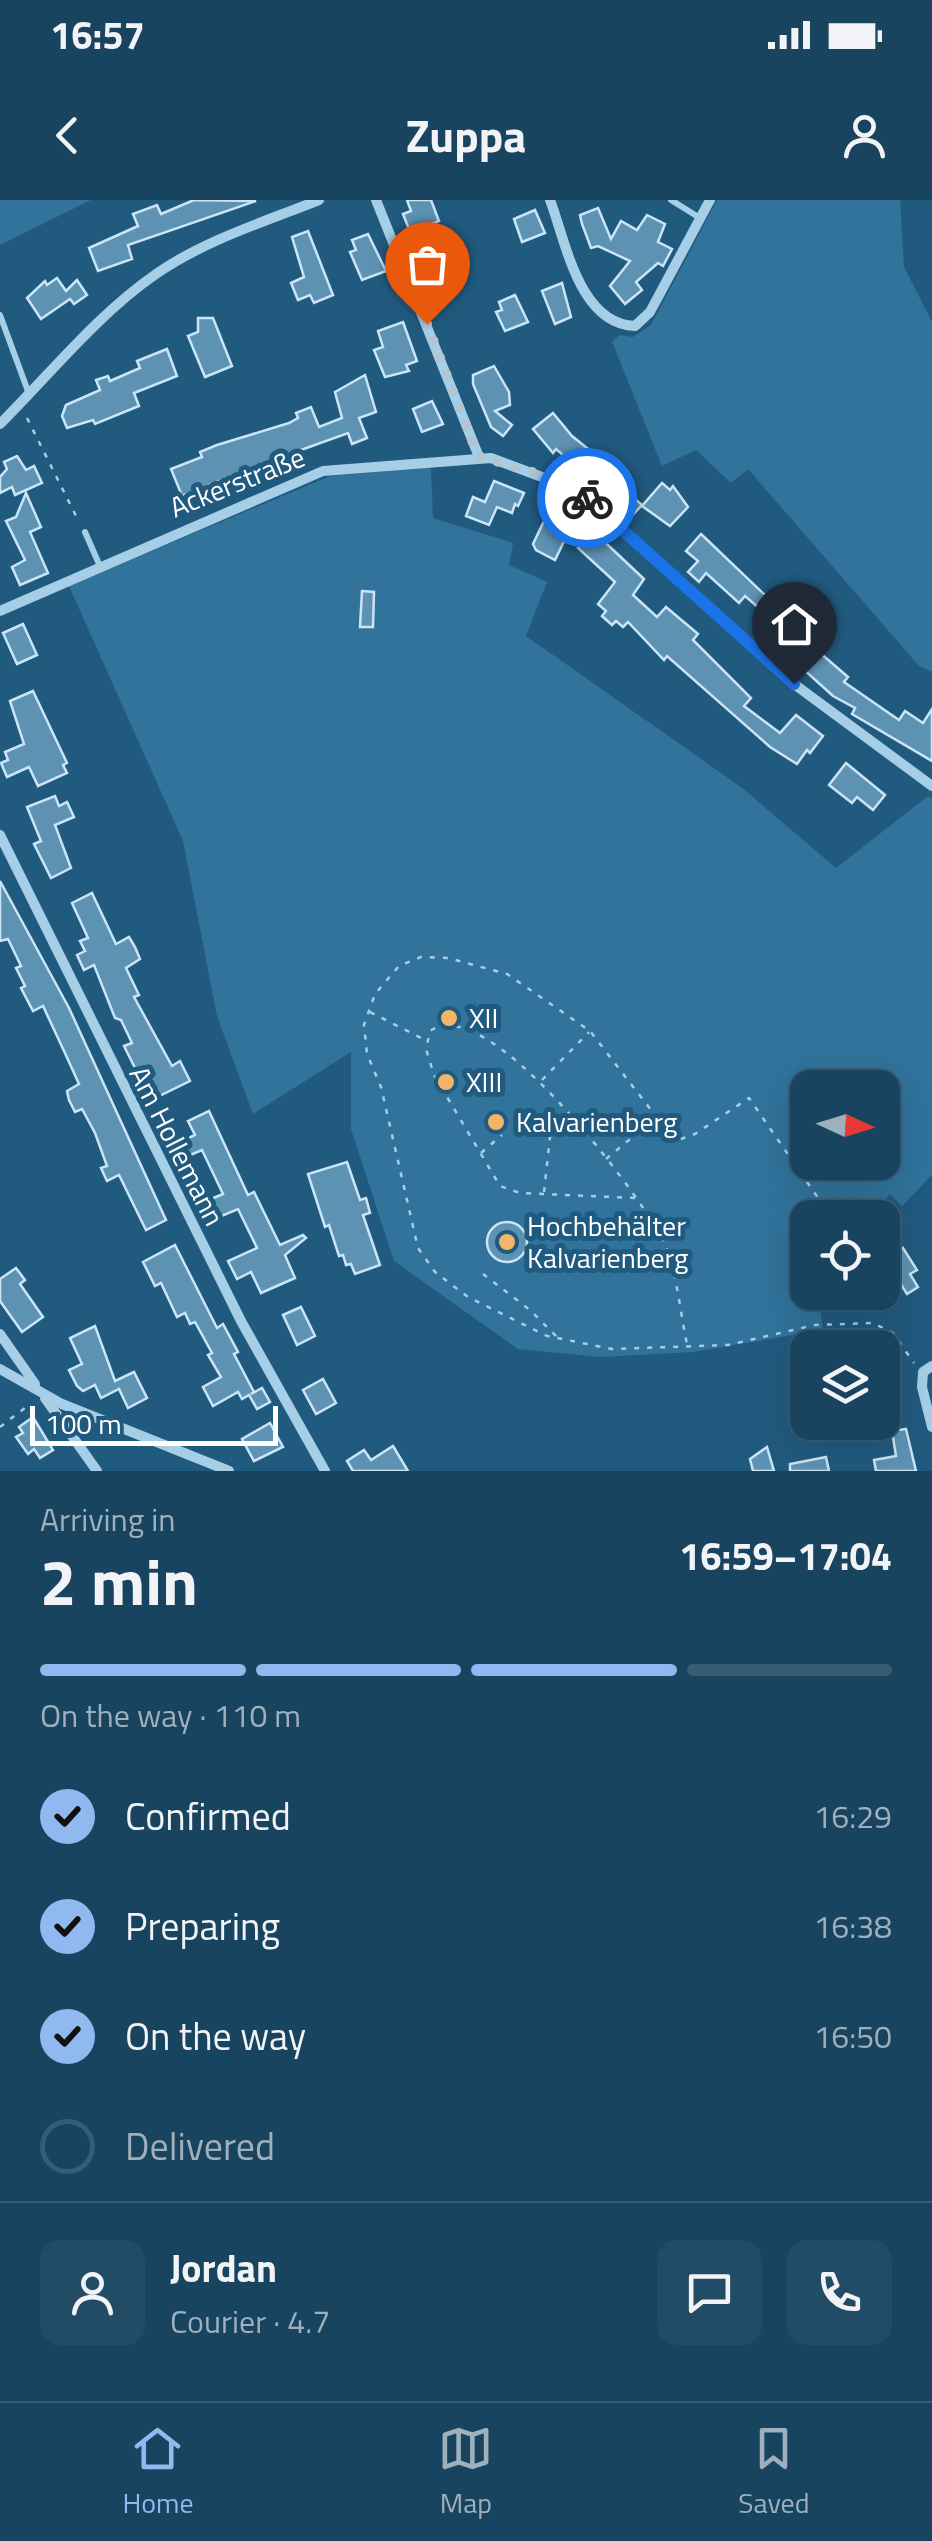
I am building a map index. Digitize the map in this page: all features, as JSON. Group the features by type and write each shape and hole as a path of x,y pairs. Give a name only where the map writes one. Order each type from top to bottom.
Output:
{"street":[{"path":"0,424 157,273 204,246 318,200"},
{"path":"376,200 478,456"},
{"path":"550,200 588,298 608,319 628,326 646,320 710,200"},
{"name":"Ackerstraße","path":"0,610 99,564 323,471 478,456 526,469 577,490 794,684 932,786"},
{"name":"Am Hollemann","path":"0,836 240,1322 325,1471"},
{"path":"0,1334 96,1471"},
{"path":"926,1365 921,1381 932,1426"},
{"path":"0,1369 42,1394 228,1471"}],"lane":[{"path":"671,200 700,218"},
{"path":"0,315 29,395"},
{"path":"85,532 99,564"}],"path":[{"path":"20,404 85,532"},
{"path":"820,1200 749,1098 680,1142 670,1138 590,1031 517,979 448,958 420,958 400,966 384,980 368,1011 367,1054 380,1087 402,1195 421,1255 468,1296 558,1340 612,1349 728,1345 814,1326 868,1323 893,1333 907,1359 926,1365"},
{"path":"368,1011 426,1041"},
{"path":"635,1198 504,1189 492,1178 481,1152 434,1075 426,1041 435,1026 458,1026 512,1057 570,1113 635,1198 665,1247 687,1346"},
{"path":"540,1082 590,1031"},
{"path":"544,1194 550,1138 570,1113"},
{"path":"606,1159 654,1119"},
{"path":"481,1152 502,1136"},
{"path":"483,1274 530,1310 558,1340"},
{"path":"0,1427 42,1394"}],"shaded area":[{"path":"0,200 91,200 0,245"},
{"path":"717,200 900,200 904,267 932,322 932,672 919,666 748,469 731,483 696,450 662,466 612,342 619,335 633,337 651,325"},
{"path":"431,467 433,518 513,543 509,565 547,582 526,636 741,787 836,868 928,796 932,798 932,1175 902,1206 890,1194 885,1200 790,1200 790,1310 820,1310 823,1330 790,1330 790,1336 693,1352 599,1357 518,1349 394,1261 351,1129 351,1052 253,1114 217,1016 183,841 69,586 330,476"}],"building":[{"path":"194,200 256,201 128,245 132,259 98,271 89,248 138,226 133,214 157,205 161,214"},
{"path":"407,200 431,200 439,221 429,225 456,273 435,281 426,271 428,266 418,240 414,242 403,214 411,211"},
{"path":"598,208 611,239 621,221 637,230 647,215 665,224 658,242 672,249 663,266 658,263 636,282 642,290 625,304 610,286 630,261 598,246 591,248 582,224 580,215"},
{"path":"535,210 545,233 522,242 514,219"},
{"path":"308,231 333,295 314,303 310,295 298,300 291,283 304,277 292,237"},
{"path":"368,234 386,271 362,280 350,252 356,250 352,240"},
{"path":"57,278 66,291 77,280 87,295 74,304 70,299 41,319 27,298 45,281 47,285"},
{"path":"562,283 571,317 555,324 542,291"},
{"path":"515,295 528,322 505,331 496,312 502,310 499,302"},
{"path":"198,318 213,318 232,366 205,377 188,336 198,332"},
{"path":"403,322 417,361 406,365 409,371 385,377 374,350 383,347 378,331"},
{"path":"167,349 177,376 134,393 139,406 95,424 93,420 67,428 62,416 66,405 100,390 96,380 108,376 110,381 140,368 137,361"},
{"path":"494,366 509,392 510,405 495,411 512,425 503,436 491,427 473,384 473,375"},
{"path":"365,375 376,412 359,418 367,438 352,444 348,433 276,459 251,470 256,483 242,489 237,474 182,496 171,469 202,457 200,452 217,445 289,423 298,418 296,413 311,407 319,427 342,418 335,392"},
{"path":"432,401 443,424 422,432 413,409"},
{"path":"553,413 572,436 612,468 597,484 556,449 553,453 533,429"},
{"path":"17,456 26,470 34,466 42,483 15,495 12,487 0,493 0,477 7,469 4,462"},
{"path":"494,481 524,493 518,506 515,504 512,513 497,507 489,525 466,516 473,497 485,502"},
{"path":"662,483 670,490 673,486 688,507 670,526 642,506"},
{"path":"627,492 642,505 629,519 615,506"},
{"path":"26,493 41,527 30,532 48,573 20,585 12,567 25,560 6,521 16,517"},
{"path":"544,521 568,533 555,560 536,550 533,544"},
{"path":"593,531 644,579 633,595 657,617 666,607 698,634 693,640 751,698 744,706 780,733 796,715 823,736 810,753 807,750 797,764 770,747 667,656 664,660 628,622 623,627 616,621 612,625 602,616 606,611 598,604 615,582 578,548"},
{"path":"701,534 767,597 772,592 814,630 805,640 848,677 844,682 899,720 905,711 923,723 932,709 932,761 852,714 855,708 833,696 782,650 797,634 778,617 774,621 745,596 739,603 706,573 699,582 688,572 698,561 686,551"},
{"path":"362,591 374,592 373,627 360,627"},
{"path":"23,624 37,655 17,664 3,633"},
{"path":"33,691 67,763 63,765 67,773 38,786 29,767 7,777 1,763 8,760 5,752 24,744 10,701"},
{"path":"846,763 885,795 873,810 857,797 852,803 829,785"},
{"path":"55,796 59,806 67,802 74,817 55,825 71,868 51,878 34,844 41,841 27,807"},
{"path":"0,881 69,1008 166,1220 146,1230 119,1175 107,1181 101,1168 107,1166 95,1133 82,1109 75,1112 69,1100 67,1091 79,1084 43,1006 33,1011 21,988 25,986 16,968 21,966 8,939 0,941"},
{"path":"92,893 116,944 129,937 135,947 140,959 126,968 139,995 134,997 172,1066 180,1061 190,1081 151,1100 124,1046 132,1043 121,1020 115,1018 94,965 84,970 77,955 85,951 80,941 88,938 72,903"},
{"path":"209,1111 248,1195 254,1192 280,1245 303,1235 306,1238 285,1255 295,1278 261,1293 251,1272 237,1279 228,1261 257,1248 238,1209 207,1222 199,1204 223,1194 202,1150 178,1160 172,1146 195,1135 188,1121"},
{"path":"347,1162 360,1200 366,1198 370,1213 363,1215 380,1265 355,1274 343,1255 339,1256 329,1225 325,1227 308,1174"},
{"name":"Hochbehälter Kalvarienberg","path":"507,1222 521,1228 527,1242 521,1256 507,1262 493,1256 487,1242 493,1228"},
{"path":"175,1245 217,1328 223,1324 238,1352 234,1354 254,1392 251,1394 262,1388 270,1402 257,1409 249,1395 242,1399 238,1392 213,1406 203,1387 221,1377 208,1355 212,1353 195,1322 190,1324 185,1313 177,1317 161,1283 155,1286 143,1262"},
{"path":"903,1248 917,1270 910,1274 918,1287 907,1294 900,1283"},
{"path":"16,1268 25,1280 20,1284 43,1317 22,1332 0,1301 0,1279"},
{"path":"301,1307 315,1336 297,1345 283,1315"},
{"path":"95,1326 115,1381 134,1372 147,1398 128,1408 119,1389 101,1398 95,1385 83,1391 77,1386 69,1370 82,1364 70,1338"},
{"path":"323,1379 336,1403 316,1414 303,1390"},
{"path":"33,1417 53,1450 40,1458 34,1449 28,1454 16,1437 23,1433 19,1427"},
{"path":"270,1423 283,1447 254,1461 242,1439"},
{"path":"906,1429 916,1471 876,1471 874,1460 896,1456 893,1440 900,1440 900,1430"},
{"path":"393,1446 408,1471 353,1471 347,1461 364,1450 371,1460"},
{"path":"767,1447 774,1471 753,1471 750,1459"},
{"path":"826,1457 829,1471 790,1471 790,1464"}],"way so far":[{"path":"427,324 478,456 559,480 587,498"}],"place":[{"name":"XII","path":"449,1018"},
{"name":"XIII","path":"446,1082"},
{"name":"Kalvarienberg","path":"496,1122"},
{"name":"Hochbehälter Kalvarienberg","path":"507,1242"}],"route":[{"path":"587,498 794,684"}]}
